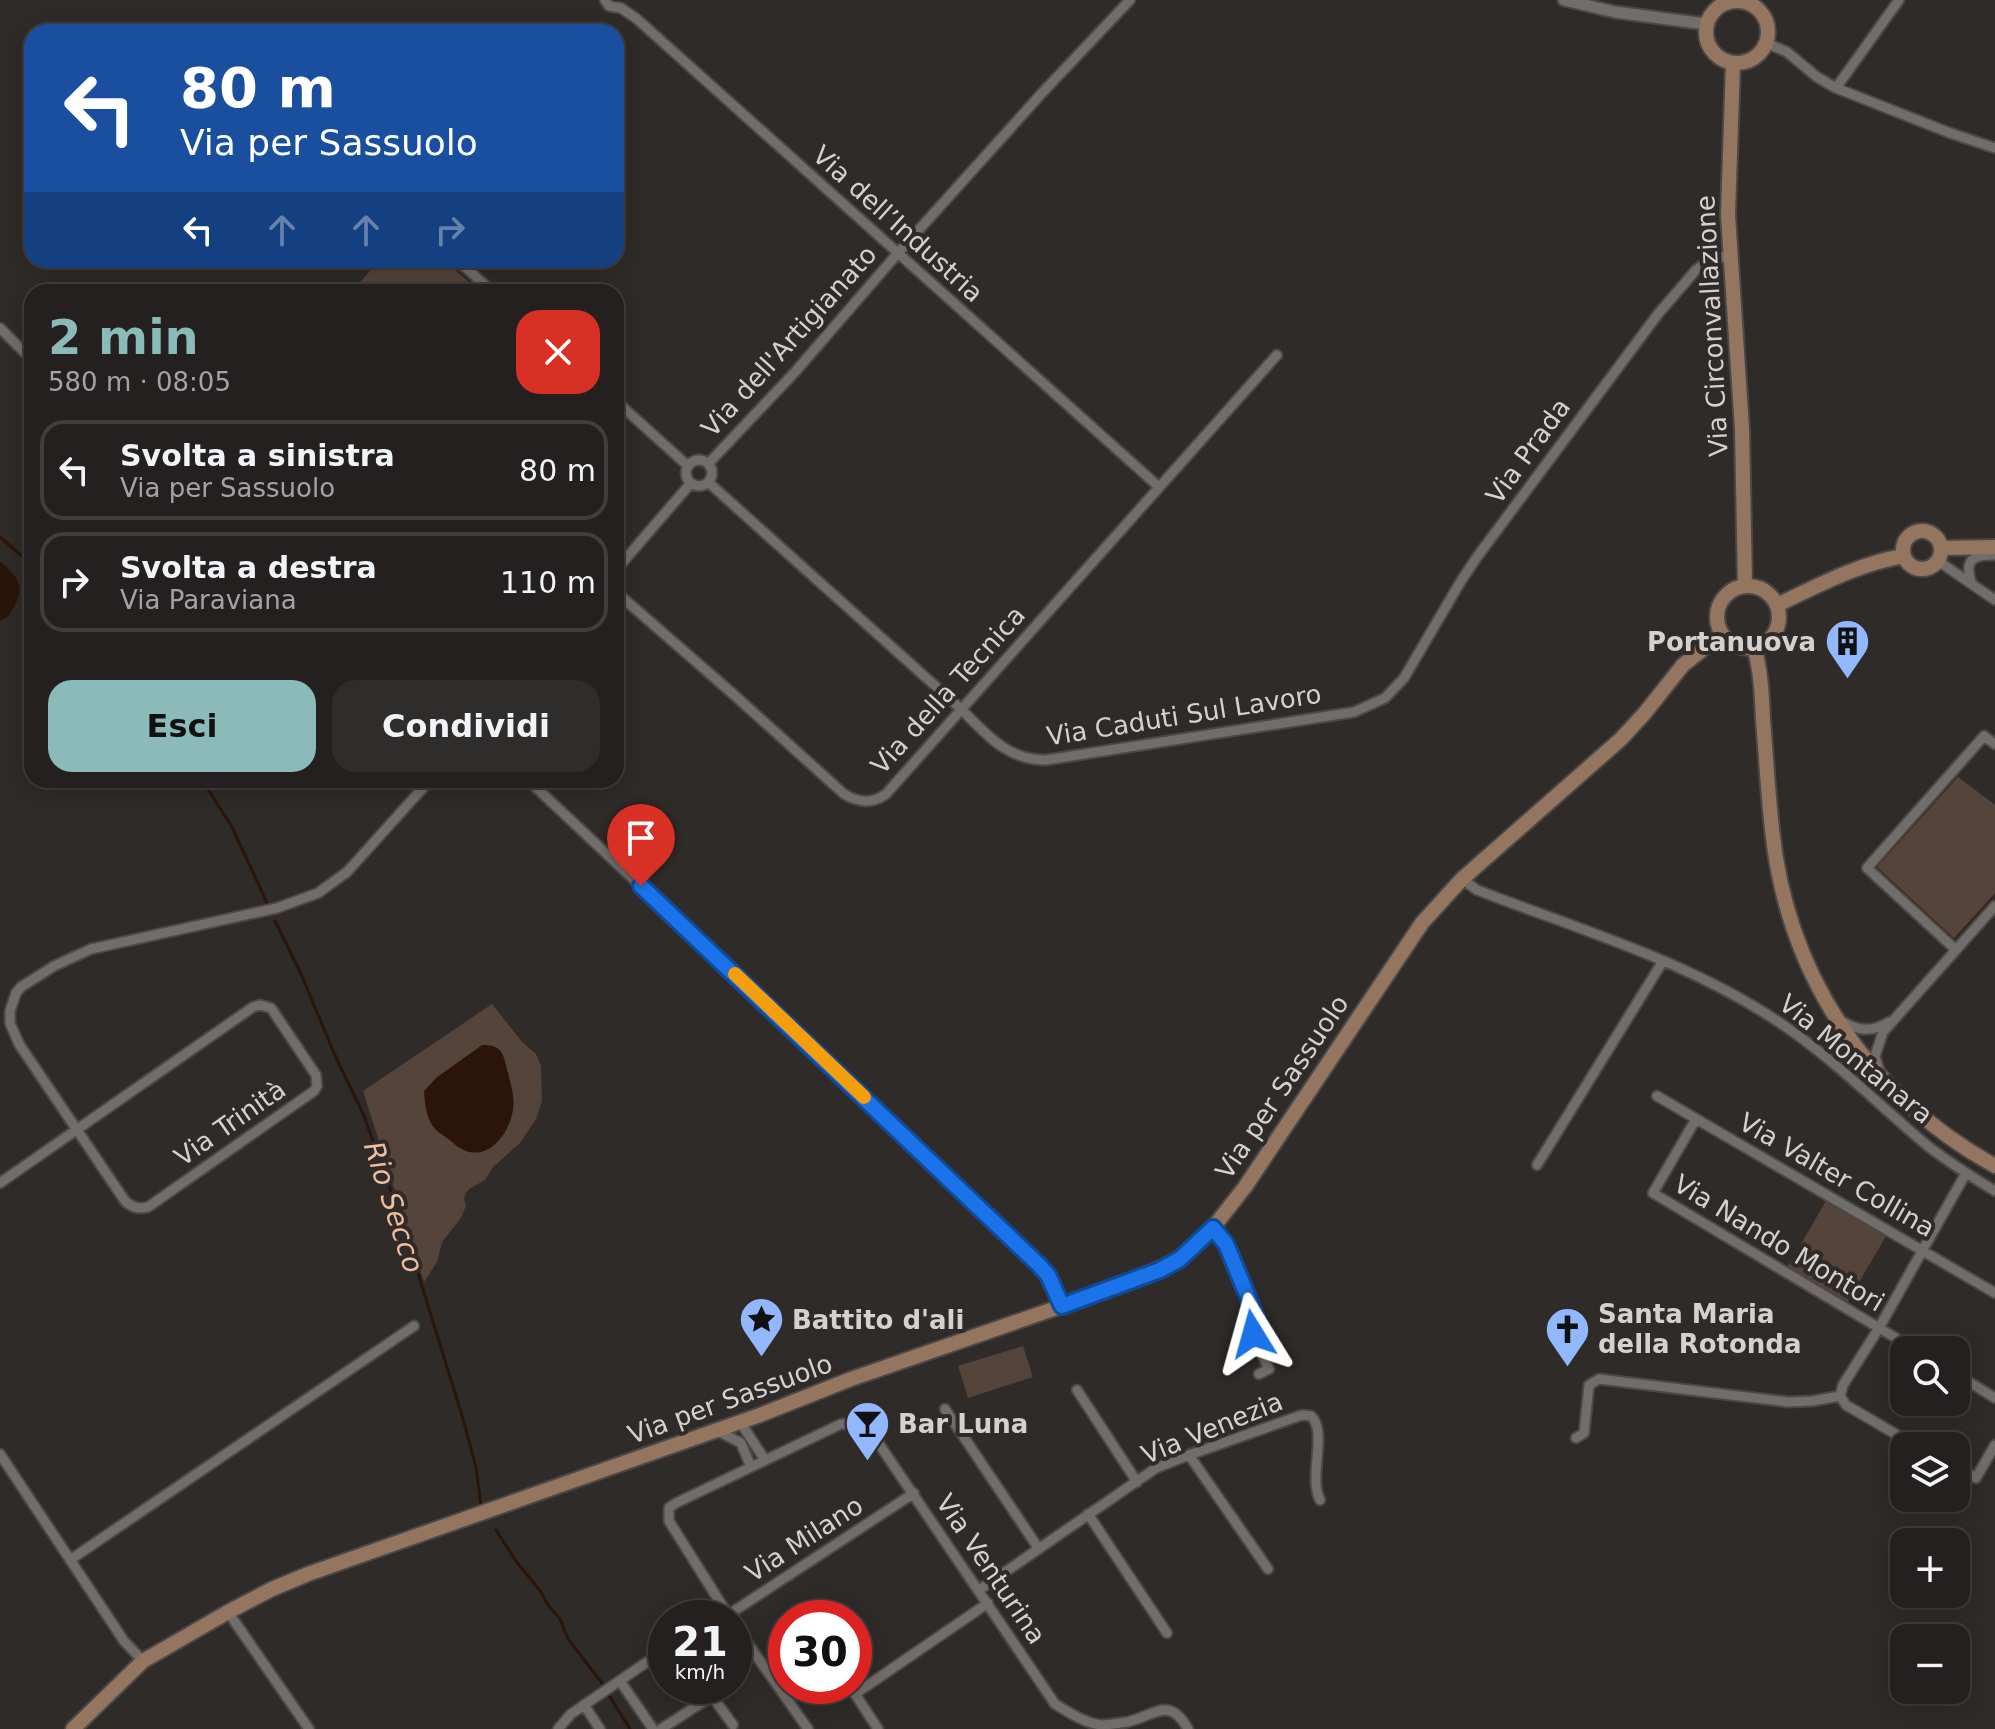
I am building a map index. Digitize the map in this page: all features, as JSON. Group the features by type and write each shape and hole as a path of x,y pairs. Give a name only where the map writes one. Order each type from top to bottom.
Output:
{"main road":[{"path":"1731,0 1740,0 1757,8 1764,15 1768,34 1766,43 1756,56 1741,63 1723,60 1710,48 1707,40 1706,24 1709,18 1718,7 1731,0"},
{"name":"Via Circonvallazione","path":"1733,63 1727,195 1742,429 1745,586"},
{"path":"1929,532 1940,543 1940,554 1929,567 1918,568 1909,564 1903,550 1906,540 1914,533 1929,532"},
{"path":"1940,554 1995,547"},
{"path":"1777,605 1885,559 1904,556"},
{"path":"1753,586 1768,593 1777,605 1779,614 1775,632 1763,644 1740,647 1722,634 1717,617 1719,608 1736,588 1753,586"},
{"name":"Via per Sassuolo","path":"81,1726 143,1661 272,1589 760,1415 851,1379 1062,1306 1160,1270 1180,1259 1213,1228 1245,1187 1422,923 1462,879 1621,739 1683,665 1722,634"},
{"path":"1754,647 1761,692 1776,864 1798,943 1831,1012 1886,1083 1934,1126 1995,1166"}],"street":[{"name":"Via dell’Industria","path":"605,0 609,6 621,8 637,19 1159,487"},
{"name":"Via dell'Artigianato","path":"708,464 795,372 1053,81 1130,0"},
{"path":"1564,0 1615,12 1706,24"},
{"path":"1836,88 1899,0"},
{"path":"1766,43 1787,52 1836,88 1995,148"},
{"name":"Via Prada","path":"1385,698 1404,678 1477,557 1650,324 1696,270 1731,254"},
{"path":"466,268 484,284"},
{"path":"0,328 24,352"},
{"name":"Via della Tecnica","path":"624,599 844,794 869,802 878,800 1277,355"},
{"path":"624,408 688,466"},
{"path":"698,460 708,464 712,475 702,486 691,483 687,477 688,466 698,460"},
{"name":"Via Caduti Sul Lavoro","path":"708,482 992,740 1032,760 1354,712 1385,698"},
{"path":"624,561 691,483"},
{"path":"1940,554 1995,600"},
{"path":"1971,582 1967,569 1971,561 1978,555 1995,555"},
{"path":"1955,949 1867,868 1984,736 1995,744"},
{"name":"Via Trinità","path":"0,1183 77,1130 247,1010 260,1005 271,1008 318,1080 309,1096 148,1207 139,1209 125,1201 77,1130 19,1044 10,1023 10,1011 21,987 54,966 91,949 277,908 318,893 347,872 423,788"},
{"path":"536,788 1039,1265 1048,1275 1062,1306"},
{"name":"Via Montanara","path":"1462,879 1477,890 1663,961 1719,987 1787,1027 1840,1068 1931,1148 1995,1191"},
{"path":"1886,1083 1875,1056 1883,1032 1995,906"},
{"path":"1537,1165 1663,961"},
{"path":"1831,1012 1853,1028 1866,1031 1892,1021"},
{"name":"Via Valter Collina","path":"1657,1096 1995,1293"},
{"name":"Via Nando Montori","path":"1696,1119 1653,1193 1892,1336"},
{"path":"1892,1432 1846,1405 1840,1396 1843,1385 1879,1328 1966,1173"},
{"path":"1213,1228 1226,1244 1257,1320 1253,1334 1269,1369 1259,1374"},
{"path":"70,1560 414,1326"},
{"path":"1576,1438 1586,1428 1589,1385 1599,1379 1788,1402 1840,1396"},
{"path":"1970,1383 1995,1398"},
{"path":"1077,1390 1137,1482"},
{"path":"945,1409 1039,1549"},
{"path":"755,1442 760,1415"},
{"name":"Via Venezia","path":"979,1590 1156,1468 1302,1415 1311,1416 1318,1425 1316,1488 1320,1500"},
{"path":"739,1422 765,1460"},
{"path":"739,1422 741,1443 751,1467"},
{"name":"Via Venturina","path":"719,1600 669,1521 668,1511 676,1503 841,1424 859,1425 873,1436 914,1493 1055,1704 1070,1714 1099,1725 1128,1721 1158,1709 1172,1711 1188,1729"},
{"path":"716,1430 741,1443"},
{"path":"1970,1475 1976,1478 1995,1445"},
{"path":"0,1454 124,1641 143,1661"},
{"path":"1189,1455 1268,1569"},
{"name":"Via Milano","path":"752,1605 914,1493"},
{"path":"1088,1514 1167,1633"},
{"path":"878,1729 855,1694 988,1603"},
{"path":"228,1612 309,1729"},
{"path":"752,1649 808,1729"},
{"path":"558,1729 571,1714 648,1662"},
{"path":"620,1681 653,1729"},
{"path":"661,1729 712,1696 733,1725"},
{"path":"584,1705 600,1729"}],"shaded area":[{"path":"372,268 453,268 471,284 359,284"},
{"path":"0,561 15,576 20,592 10,614 0,621"},
{"path":"1958,777 1995,805 1995,893 1954,938 1877,867"},
{"path":"492,1004 522,1042 536,1054 541,1066 542,1101 536,1119 520,1143 493,1167 485,1180 466,1193 466,1206 461,1218 442,1242 437,1262 424,1282 363,1091"},
{"path":"482,1045 495,1047 501,1052 513,1105 510,1121 499,1140 492,1147 473,1152 463,1150 433,1127 424,1091 436,1078"},
{"path":"1826,1201 1886,1236 1847,1303 1787,1268"},
{"path":"1023,1346 1033,1377 968,1398 958,1366"}],"waterway":[{"name":"Rio Secco","path":"0,537 24,558"},
{"name":"Rio Secco","path":"207,788 232,827 267,903"},
{"name":"Rio Secco","path":"275,921 364,1116 405,1231 464,1422 476,1468 481,1505"},
{"name":"Rio Secco","path":"496,1530 560,1619 568,1639 602,1683"},
{"name":"Rio Secco","path":"610,1697 630,1729"}],"slow traffic":[{"path":"735,974 864,1097"}],"place":[{"name":"Portanuova","path":"1847,681"},
{"name":"Battito d'ali","path":"761,1359"},
{"name":"Santa Maria della Rotonda","path":"1567,1368"},
{"name":"Bar Luna","path":"867,1463"}],"route":[{"path":"641,886 1039,1265 1048,1275 1062,1306 1160,1270 1180,1259 1213,1228 1226,1244 1253,1309 1257,1320 1253,1334"}]}
